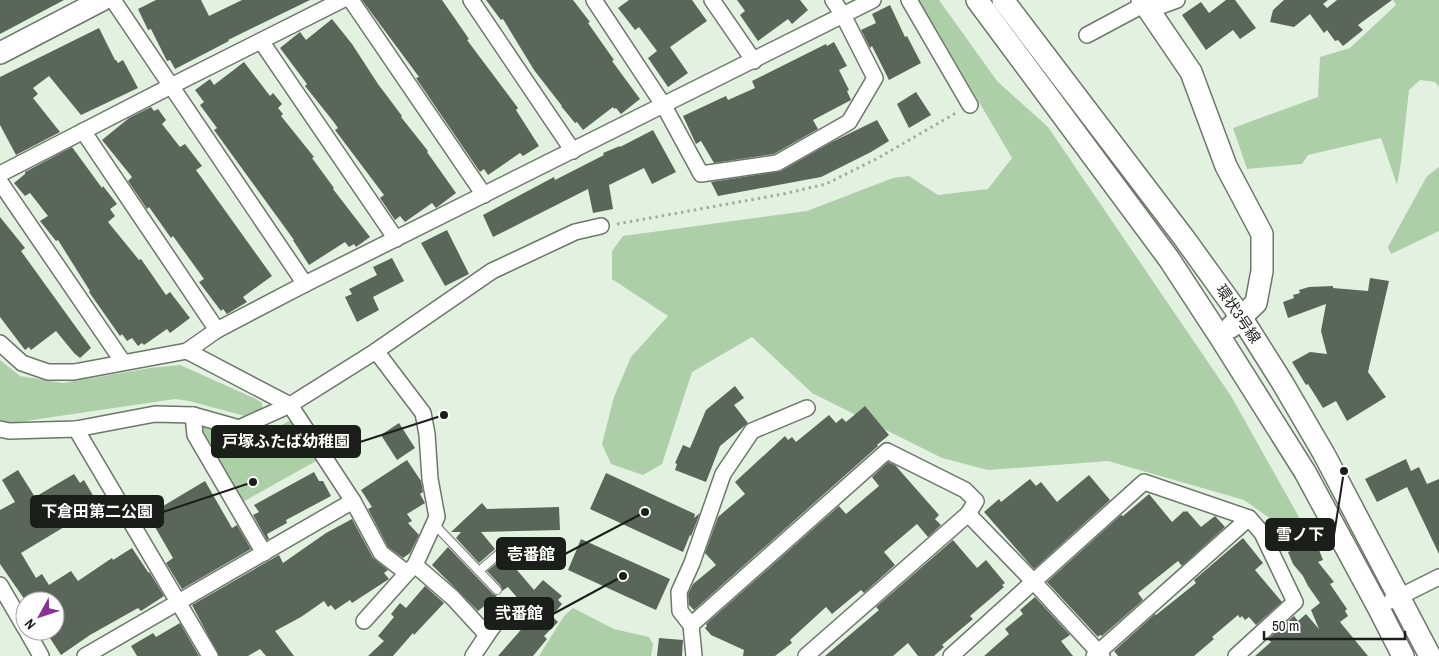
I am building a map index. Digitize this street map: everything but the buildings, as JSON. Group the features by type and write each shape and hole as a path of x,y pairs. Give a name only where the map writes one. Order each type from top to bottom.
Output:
{"street":[{"path":"0,53 102,0"},
{"path":"113,0 305,284"},
{"path":"0,174 342,0"},
{"path":"351,0 484,195"},
{"path":"471,0 573,151"},
{"path":"594,0 664,106 701,174 777,162 849,122 875,78 843,15 832,0"},
{"path":"712,0 754,61"},
{"path":"0,343 22,363 48,372 74,372 187,352 217,330 305,284 873,0"},
{"path":"909,0 970,105"},
{"name":"環状3号線","path":"977,0 1169,259 1220,337 1305,472 1403,656"},
{"name":"環状3号線","path":"1003,0 1184,238 1241,317 1324,454 1430,656"},
{"path":"1087,35 1145,5 1177,0"},
{"path":"1145,5 1191,72 1226,166 1262,234 1262,271 1256,303 1220,337"},
{"path":"261,41 396,239"},
{"path":"83,131 217,330"},
{"path":"0,182 123,362"},
{"path":"0,429 9,431 76,429 155,414 194,415 239,428 290,405 376,351 492,271 574,232 601,226"},
{"path":"364,621 411,569 437,518 430,479 428,434 423,413 376,351"},
{"path":"187,352 290,405 353,501 381,553 411,569 453,598 486,634"},
{"path":"694,656 691,625 680,611 678,592 692,563 722,474 752,431 807,408"},
{"path":"194,415 195,435 264,553"},
{"path":"76,429 210,656"},
{"path":"691,625 887,451 965,490 976,501 968,514 806,656"},
{"path":"951,656 1144,482 1249,518 1262,532 1295,602 1236,656"},
{"path":"85,656 353,501"},
{"path":"968,514 1034,582 1098,655 1249,518"},
{"path":"1378,607 1401,598 1439,577"},
{"path":"1,590 15,612"},
{"path":"473,656 486,634 507,607"},
{"path":"32,641 41,656"}],"lane":[{"path":"434,524 497,590"},
{"path":"479,570 501,552"}],"path":[{"path":"601,226 784,194 826,184 878,158 970,105"}],"green space":[{"path":"919,0 939,0 997,81 1048,127 1231,396 1299,517 1285,529 1244,500 1108,461 988,470 942,458 812,393 752,337 692,372 662,464 643,475 611,464 602,444 614,397 631,357 668,316 612,279 612,251 623,236 807,211 893,178 909,176 938,195 988,189 1012,158"},
{"path":"1393,0 1439,0 1439,87 1435,82 1420,80 1409,90 1397,185 1381,138 1308,155 1302,164 1247,169 1233,128 1318,97 1320,57 1350,48 1396,5"},
{"path":"1439,167 1439,231 1391,254 1388,247 1427,176"},
{"path":"0,360 20,376 63,383 150,368 180,365 256,399 262,403 262,408 245,416 175,399 12,423 0,420"},
{"path":"293,419 316,461 241,503 201,432 200,423 244,435 268,432"},
{"path":"573,608 614,629 649,637 653,644 651,656 539,656 564,616"}],"place":[{"name":"戸塚ふたば幼稚園","path":"444,415"},
{"name":"雪ノ下","path":"1344,471"},
{"name":"下倉田第二公園","path":"253,482"},
{"name":"壱番館","path":"645,512"},
{"name":"弐番館","path":"623,576"}]}
